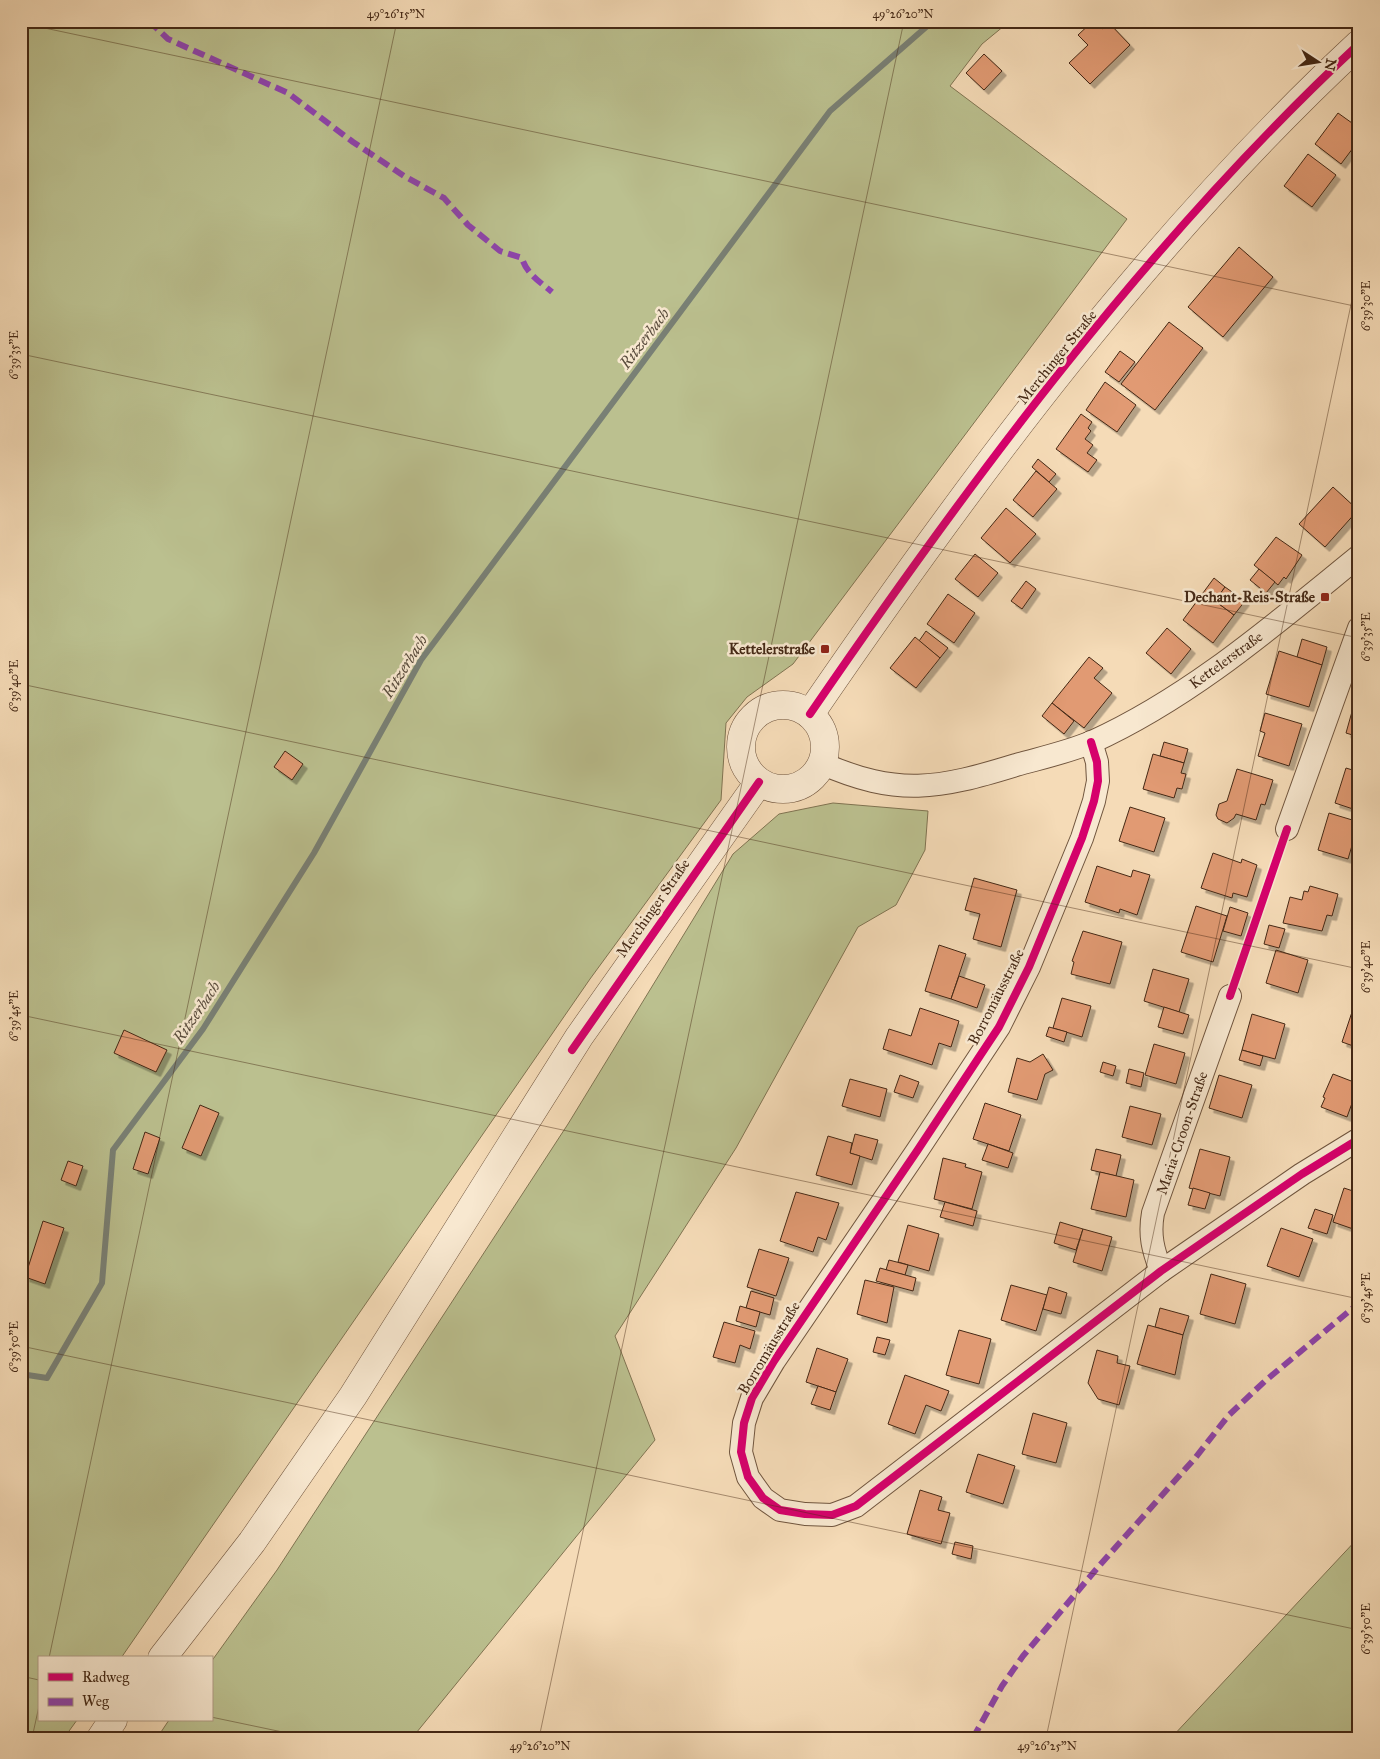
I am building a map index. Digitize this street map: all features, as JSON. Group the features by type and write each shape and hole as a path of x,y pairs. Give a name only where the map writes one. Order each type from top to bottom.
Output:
{"street":[{"name":"Merchinger Straße","path":"810,714 953,511 1155,256 1231,174 1359,44"},
{"name":"Kettelerstraße","path":"822,763 864,780 916,787 966,780 1091,742 1137,718 1211,673 1359,556"},
{"path":"1287,829 1359,628"},
{"path":"785,705 798,708 810,714 818,724 825,750 822,763 815,774 806,782 794,788 770,788 759,782 749,772 742,760 740,747 742,734 749,721 759,712 771,706 785,705"},
{"name":"Borromäusstraße","path":"1091,742 1097,762 1098,781 1094,801 1082,838 1029,967 990,1042 918,1151 822,1288 752,1398 744,1424 741,1452 748,1477 763,1498 780,1510 804,1514 832,1515 856,1506 1161,1271 1302,1174 1359,1139"},
{"name":"Merchinger Straße","path":"164,1656 252,1542 353,1396 572,1050 759,782"},
{"name":"Maria-Croon-Straße","path":"1161,1271 1153,1251 1150,1232 1153,1213 1230,996"},
{"path":"101,1738 112,1722"}],"green space":[{"path":"21,21 1010,21 982,44 950,86 1127,219 793,664 747,697 726,723 721,800 590,979 122,1656 38,1656 38,1722 76,1722 64,1738 21,1738"},
{"path":"833,803 928,811 925,850 896,905 858,927 736,1148 615,1336 655,1440 412,1738 157,1738 168,1722 212,1722 212,1661 277,1570 568,1124 733,854 779,814"},
{"path":"1359,1537 1359,1738 1171,1738"}],"building":[{"path":"1093,21 1103,29 1109,23 1130,45 1090,84 1069,63 1088,45 1078,35"},
{"path":"984,54 1002,71 984,90 966,73"},
{"path":"1338,113 1359,128 1359,140 1341,164 1315,144"},
{"path":"1308,154 1336,175 1312,207 1284,186"},
{"path":"1239,247 1273,277 1223,337 1188,307"},
{"path":"1169,322 1203,348 1155,410 1121,384"},
{"path":"1120,351 1135,362 1119,382 1105,372"},
{"path":"1105,382 1136,405 1117,432 1086,410"},
{"path":"1081,414 1092,422 1088,428 1091,431 1085,439 1093,445 1087,453 1097,460 1088,472 1056,449"},
{"path":"1038,459 1056,474 1049,482 1032,467"},
{"path":"1036,471 1057,489 1033,517 1013,500"},
{"path":"1333,487 1358,510 1325,547 1299,524"},
{"path":"1006,508 1036,534 1010,563 981,538"},
{"path":"1276,537 1302,555 1286,579 1284,577 1278,585 1254,565"},
{"path":"975,554 998,573 978,597 955,579"},
{"path":"1259,569 1275,582 1266,593 1250,580"},
{"path":"1214,578 1225,587 1215,601 1234,615 1213,643 1183,620"},
{"path":"1026,581 1036,589 1022,609 1011,601"},
{"path":"1225,587 1245,601 1234,615 1215,601"},
{"path":"948,594 975,613 954,643 927,624"},
{"path":"1167,628 1191,649 1171,674 1146,653"},
{"path":"926,631 948,648 940,658 919,641"},
{"path":"915,637 940,658 916,688 890,668"},
{"path":"1302,639 1327,647 1322,665 1297,657"},
{"path":"1279,651 1322,665 1309,707 1266,694"},
{"path":"1089,657 1103,668 1094,678 1112,693 1084,728 1052,703"},
{"path":"1052,703 1074,721 1064,734 1042,716"},
{"path":"1353,708 1359,710 1359,737 1346,733"},
{"path":"1265,713 1302,724 1289,766 1258,756 1265,733 1260,731"},
{"path":"1164,742 1188,749 1184,763 1160,756"},
{"path":"285,751 303,764 292,780 274,767"},
{"path":"1153,754 1184,763 1181,773 1186,774 1182,789 1177,788 1174,798 1143,789"},
{"path":"1346,768 1359,772 1359,811 1335,803"},
{"path":"1237,769 1273,780 1265,805 1261,804 1256,820 1236,814 1227,823 1218,819 1216,815 1219,804 1227,801"},
{"path":"1130,807 1165,818 1154,852 1119,841"},
{"path":"1329,813 1359,822 1348,859 1318,850"},
{"path":"1213,853 1241,863 1242,859 1257,865 1247,897 1233,893 1232,898 1201,888"},
{"path":"1097,866 1131,877 1133,870 1150,875 1137,915 1120,909 1119,913 1085,902"},
{"path":"974,878 1017,890 1001,947 973,939 980,914 965,910"},
{"path":"1310,886 1338,894 1332,916 1327,915 1322,931 1283,923 1290,897 1302,900 1304,891 1308,892"},
{"path":"1196,906 1227,916 1213,962 1181,952"},
{"path":"1230,907 1248,913 1241,936 1223,931"},
{"path":"1269,925 1285,929 1279,948 1264,944"},
{"path":"1083,931 1122,942 1110,984 1071,974 1074,962 1072,961"},
{"path":"939,945 966,954 951,999 925,991"},
{"path":"1276,950 1308,960 1298,993 1266,983"},
{"path":"1153,969 1189,979 1179,1012 1144,1001"},
{"path":"959,976 985,985 977,1008 951,999"},
{"path":"1062,998 1091,1006 1082,1037 1053,1028"},
{"path":"1164,1007 1189,1015 1183,1034 1158,1027"},
{"path":"920,1008 959,1021 951,1047 939,1043 932,1065 883,1049 889,1029 911,1036"},
{"path":"1353,1009 1359,1011 1359,1048 1342,1042"},
{"path":"1252,1014 1285,1024 1275,1059 1242,1050"},
{"path":"1049,1027 1067,1032 1064,1042 1046,1036"},
{"path":"124,1030 167,1050 156,1072 114,1053"},
{"path":"1154,1044 1185,1053 1176,1084 1145,1075"},
{"path":"1242,1050 1263,1056 1260,1066 1239,1060"},
{"path":"1043,1054 1053,1070 1045,1074 1037,1100 1008,1092 1017,1058 1030,1062"},
{"path":"1103,1062 1116,1066 1113,1076 1100,1072"},
{"path":"1129,1069 1144,1073 1141,1087 1126,1083"},
{"path":"1333,1074 1359,1084 1347,1117 1321,1107 1325,1098 1323,1097"},
{"path":"900,1075 919,1082 913,1098 894,1092"},
{"path":"1219,1075 1252,1085 1242,1118 1209,1108"},
{"path":"850,1079 887,1089 880,1117 842,1106"},
{"path":"985,1103 1021,1115 1009,1151 973,1139"},
{"path":"200,1105 219,1113 201,1156 182,1148"},
{"path":"1130,1106 1161,1114 1152,1145 1122,1137"},
{"path":"145,1132 160,1138 148,1174 133,1169"},
{"path":"855,1134 878,1140 872,1160 850,1153"},
{"path":"828,1136 852,1143 850,1153 860,1156 852,1185 816,1175"},
{"path":"988,1144 1013,1153 1008,1168 982,1160"},
{"path":"1096,1149 1121,1155 1116,1176 1091,1170"},
{"path":"1200,1149 1230,1157 1220,1196 1189,1188"},
{"path":"943,1158 966,1164 965,1167 982,1172 972,1209 934,1199"},
{"path":"68,1161 83,1166 76,1186 61,1180"},
{"path":"1100,1172 1134,1180 1126,1217 1091,1209"},
{"path":"1193,1188 1210,1193 1205,1209 1188,1205"},
{"path":"1344,1188 1359,1193 1359,1231 1333,1222"},
{"path":"796,1192 839,1203 826,1240 818,1237 813,1252 780,1241"},
{"path":"945,1202 977,1211 973,1226 940,1217"},
{"path":"1315,1209 1333,1215 1327,1234 1308,1228"},
{"path":"43,1221 64,1228 45,1284 25,1277"},
{"path":"1060,1222 1083,1229 1076,1250 1054,1243"},
{"path":"908,1225 939,1234 929,1271 898,1262"},
{"path":"1281,1228 1313,1239 1299,1277 1267,1266"},
{"path":"1083,1229 1112,1237 1102,1271 1073,1262"},
{"path":"759,1249 789,1258 776,1296 747,1287"},
{"path":"889,1260 908,1265 905,1275 886,1270"},
{"path":"880,1268 916,1278 913,1291 876,1281"},
{"path":"1211,1274 1246,1284 1235,1324 1200,1314"},
{"path":"865,1280 894,1287 887,1323 857,1314"},
{"path":"1011,1285 1047,1295 1036,1331 1001,1320"},
{"path":"1049,1287 1067,1293 1061,1314 1043,1309"},
{"path":"751,1291 774,1298 770,1315 746,1308"},
{"path":"740,1306 760,1312 756,1327 736,1321"},
{"path":"1160,1308 1189,1316 1183,1335 1155,1327"},
{"path":"724,1322 755,1331 750,1349 740,1345 735,1363 713,1357"},
{"path":"1148,1325 1183,1335 1175,1375 1137,1364"},
{"path":"959,1330 991,1339 979,1384 946,1375"},
{"path":"877,1337 890,1340 885,1355 873,1352"},
{"path":"817,1348 848,1359 836,1392 806,1382"},
{"path":"1097,1350 1118,1356 1117,1363 1130,1366 1119,1405 1098,1399 1088,1383"},
{"path":"905,1375 949,1391 941,1411 926,1405 915,1434 888,1424"},
{"path":"818,1386 836,1392 830,1410 811,1404"},
{"path":"1033,1413 1067,1423 1056,1463 1022,1454"},
{"path":"978,1454 1015,1466 1003,1504 966,1492"},
{"path":"920,1490 942,1497 938,1510 950,1513 941,1544 907,1534"},
{"path":"955,1542 973,1546 971,1559 952,1554"}],"waterway":[{"name":"Ritzerbach","path":"21,1374 47,1378 102,1283 113,1150 203,1029 314,853 421,660 830,111 933,21"}],"marked path":[{"path":"149,21 168,39 288,93 353,142 404,176 444,198 468,225 500,251 522,258 530,273 552,292"},
{"path":"973,1738 1002,1686 1023,1656 1099,1566 1196,1457 1228,1416 1265,1381 1359,1303"}],"cycle path":[{"path":"810,714 934,538 1066,364 1135,280 1207,198 1282,119 1359,44"},
{"path":"1091,742 1097,762 1098,781 1094,801 1082,838 1029,967 999,1027 774,1361 752,1398 744,1423 741,1452 748,1477 763,1498 780,1510 805,1514 832,1515 856,1506 1161,1271 1302,1174 1359,1139"},
{"path":"572,1050 759,782"},
{"path":"1230,996 1287,829"}],"place":[{"name":"Dechant-Reis-Straße","path":"1325,597"},
{"name":"Kettelerstraße","path":"825,649"}]}
